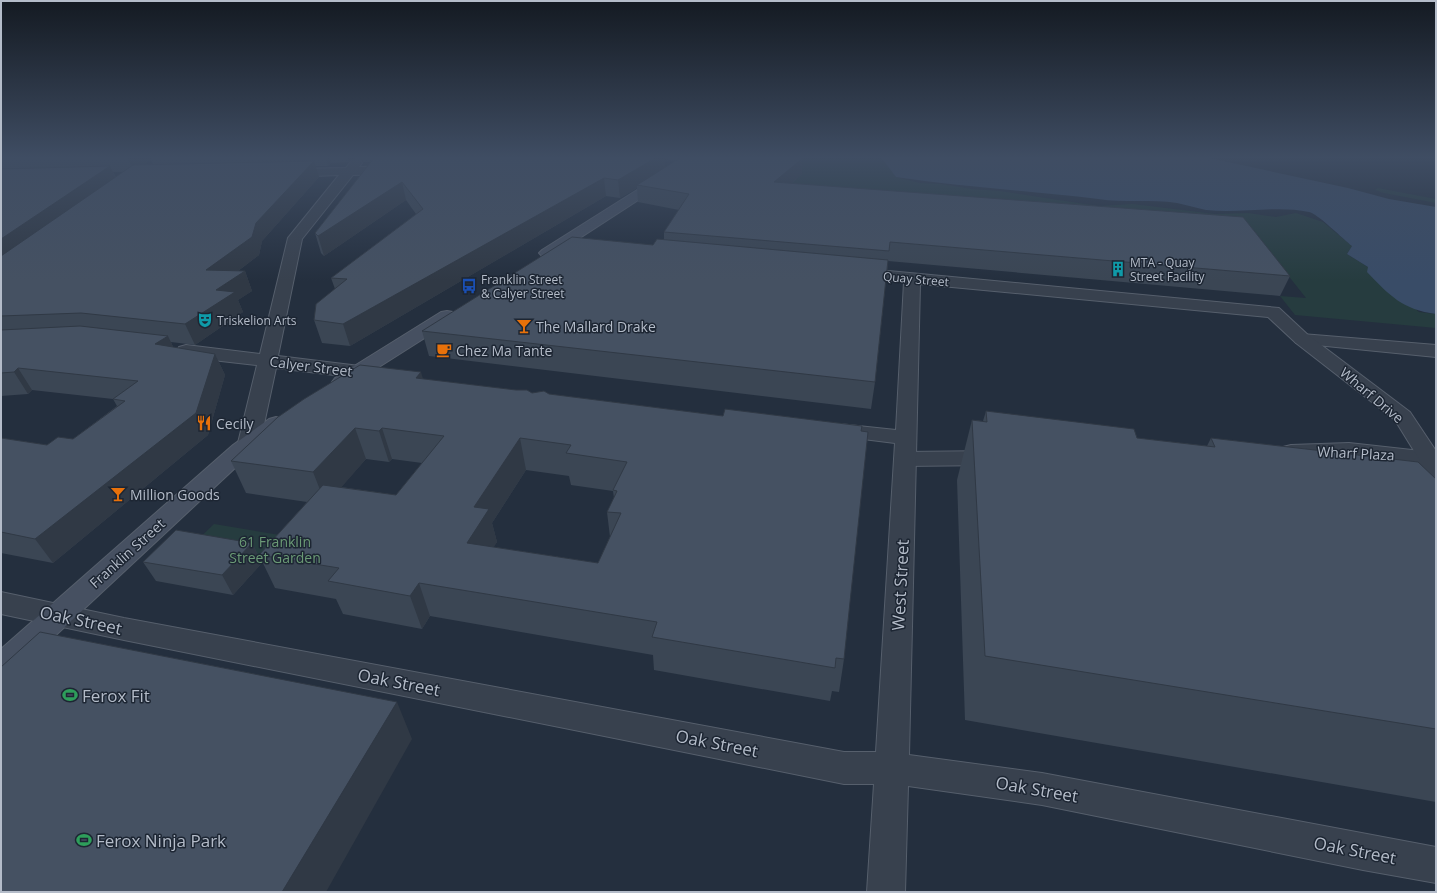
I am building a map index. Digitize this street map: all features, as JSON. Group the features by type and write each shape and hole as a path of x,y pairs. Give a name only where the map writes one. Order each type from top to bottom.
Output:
{"main road":[{"path":"534,262 635,198"},
{"path":"328,390 463,306"},
{"name":"Franklin Street","path":"1,667 249,443 292,413"}],"street":[{"path":"249,443 295,238 328,198"},
{"path":"559,246 580,247"},
{"name":"Quay Street","path":"844,272 1273,312"},
{"name":"West Street","path":"886,892 912,279"},
{"name":"Wharf Drive","path":"1273,312 1302,339 1402,416 1430,459 1436,500"},
{"path":"1302,339 1436,351"},
{"name":"Calyer Street","path":"168,349 393,376"},
{"path":"817,427 906,448 1008,457"},
{"name":"Wharf Plaza","path":"1272,452 1349,450 1430,459"},
{"name":"Oak Street","path":"1,603 124,629 844,768 892,768 1042,788 1363,852 1436,865"}],"green space":[{"path":"923,198 1044,198 1098,206 1133,204 1215,214 1248,213 1276,217 1296,213 1323,222 1352,246 1347,254 1368,267 1419,312 1436,314 1436,328 1295,315 1280,296 1306,298 1252,230"},
{"path":"1408,198 1436,199 1436,203"},
{"name":"61 Franklin Street Garden","path":"214,524 316,541 292,568 187,550"}],"water":[{"path":"1088,198 1384,198 1436,207 1436,314 1424,312 1405,305 1382,288 1367,272 1368,267 1347,254 1352,246 1324,222 1309,212 1284,209 1219,211 1206,210 1167,202 1108,200"}],"building":[{"path":"1,198 63,198 1,239"},
{"path":"86,198 280,198 256,223 252,237 206,270 245,271 216,290 235,292 185,324 81,313 1,316 1,256"},
{"path":"343,198 378,198 318,236 315,233"},
{"path":"414,198 569,198 343,324 314,320 316,304 347,279 331,278 423,209"},
{"name":"MTA - Quay Street Facility","path":"687,198 984,198 1243,217 1290,276 890,242 889,251 664,232"},
{"path":"572,237 653,245 657,239 888,260 875,382 422,331"},
{"path":"80,326 168,336 155,344 215,354 196,413 35,539 1,532 1,438 47,445 58,437 73,439 125,401 113,399 138,381 18,368 14,372 1,373 1,330"},
{"path":"360,365 421,372 416,378 527,390 532,393 544,391 549,394 723,416 725,409 862,426 861,431 868,432 844,659 836,658 835,668 652,637 657,622 419,583 410,596 328,581 339,568 259,555 323,485 396,495 444,436 382,428 379,431 355,428 313,472 231,461 278,417 304,399","holes":["520,438 571,445 566,453 627,462 613,490 617,491 607,512 621,513 598,563 467,543 489,509 474,507"]},
{"path":"986,411 1134,429 1137,438 1215,447 1211,438 1418,462 1436,479 1436,729 985,656 972,420 987,422"},
{"path":"176,530 252,543 222,575 143,562"},
{"path":"40,632 397,702 282,892 1,892 1,667"}],"place":[{"name":"MTA - Quay Street Facility","path":"1118,269"},
{"name":"Franklin Street & Calyer Street","path":"469,286"},
{"name":"Triskelion Arts","path":"205,320"},
{"name":"The Mallard Drake","path":"524,326"},
{"name":"Chez Ma Tante","path":"444,350"},
{"name":"Cecily","path":"204,423"},
{"name":"Million Goods","path":"118,494"},
{"name":"Ferox Fit","path":"70,695"},
{"name":"Ferox Ninja Park","path":"84,840"}]}
